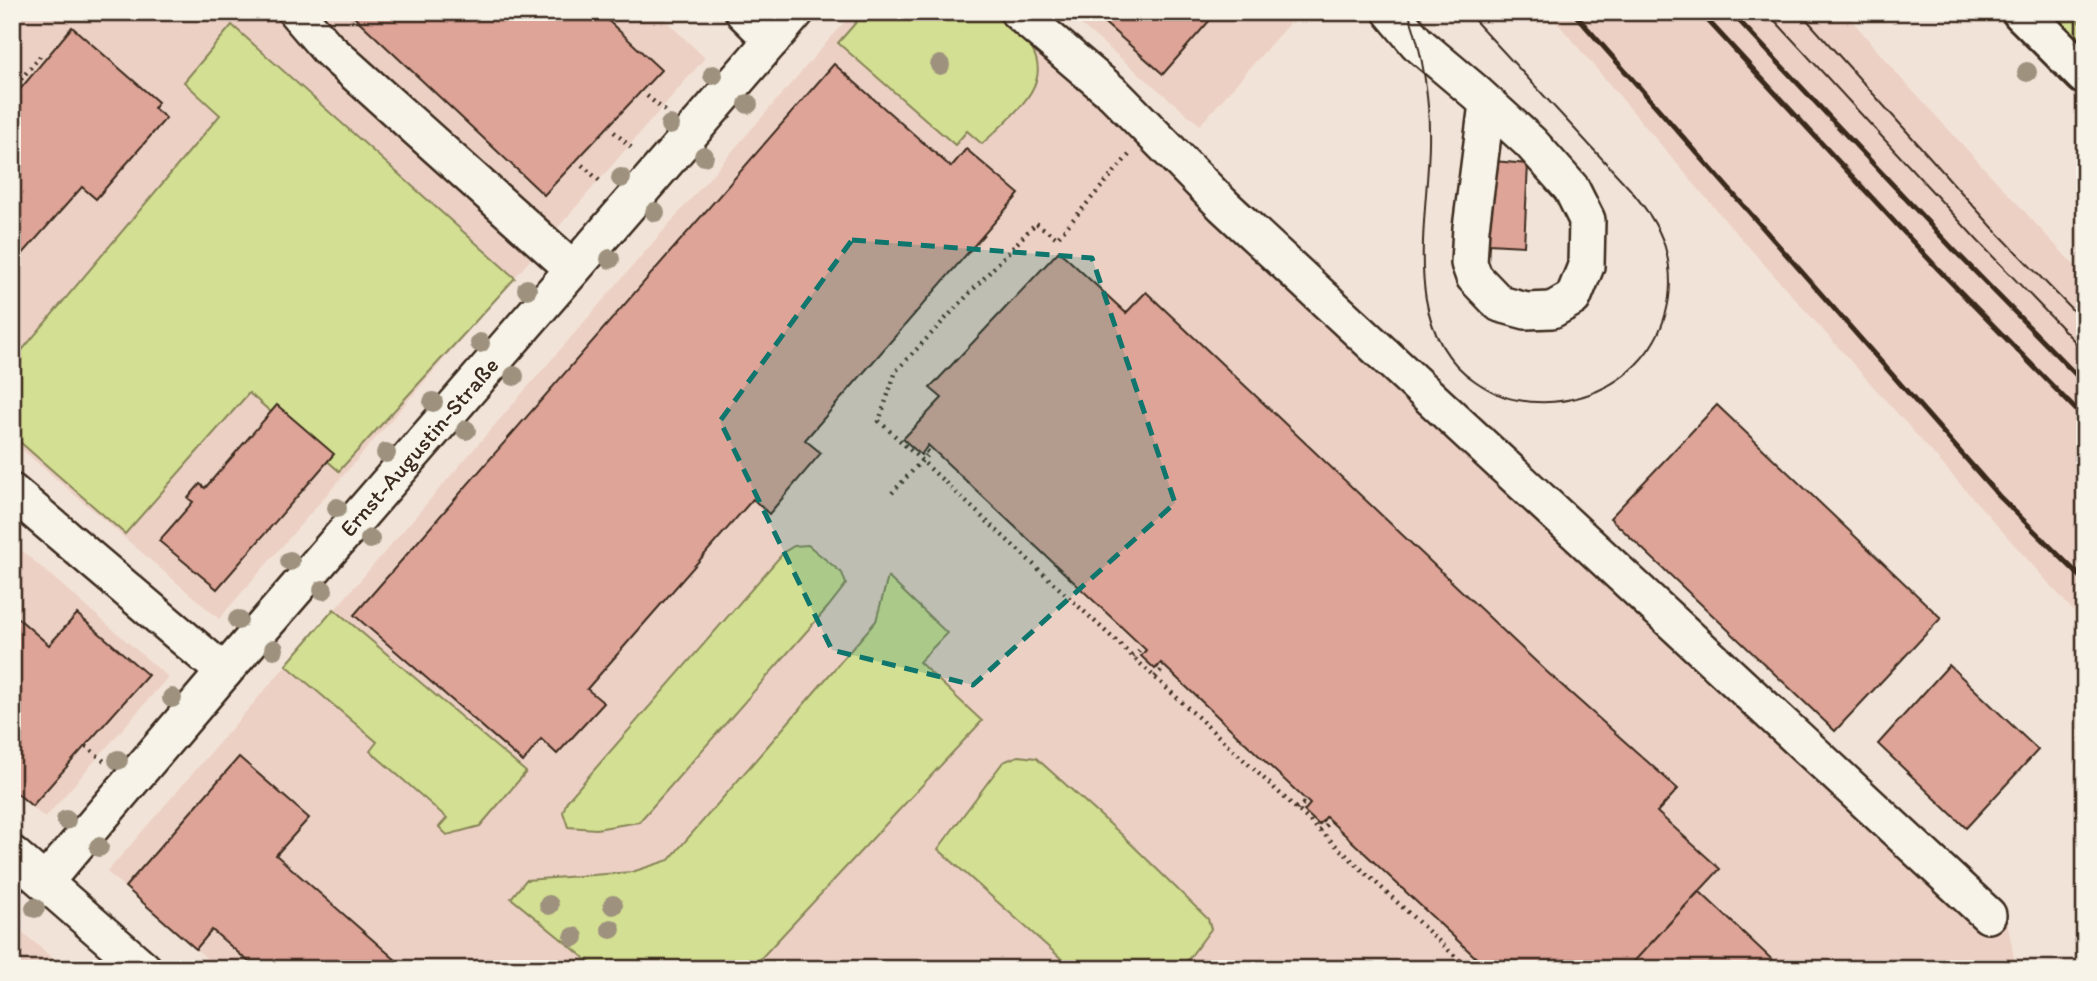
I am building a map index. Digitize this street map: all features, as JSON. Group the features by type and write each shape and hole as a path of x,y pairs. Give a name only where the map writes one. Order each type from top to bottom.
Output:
{"main road":[{"path":"2022,12 2085,75"}],"street":[{"path":"296,12 327,48 573,269"},
{"path":"743,12 772,40"},
{"name":"Ernst-Augustin-Straße","path":"45,882 223,672 796,12"},
{"path":"1018,12 1114,94 1223,205 1989,915"},
{"path":"1391,12 1418,43 1488,104 1531,144 1571,188 1587,220 1587,266 1573,298 1552,310 1527,311 1500,304 1474,277 1469,263 1471,228 1488,104"},
{"path":"12,492 223,672"},
{"path":"12,854 144,969"}],"path":[{"path":"12,90 41,55"},
{"path":"647,96 667,112"},
{"path":"1150,131 1057,238 1036,223 896,371 879,421 1469,969"},
{"path":"614,132 634,151"},
{"path":"582,165 604,185"},
{"path":"892,493 929,453 925,450"},
{"path":"1133,657 1140,650 1144,653"},
{"path":"1155,677 1162,670 1158,667"},
{"path":"86,746 104,761"},
{"path":"1297,810 1303,804 1307,808"},
{"path":"1320,831 1327,824 1323,821"}],"highlighted area":[{"path":"852,240 1092,258 1175,503 973,685 832,650 720,421"}],"shaded area":[{"path":"12,12 657,12 705,58 219,619 12,441"},
{"path":"853,12 1042,12 2006,915 2016,969 219,969 107,872"},
{"path":"1066,12 1299,12 1200,125"},
{"path":"1548,12 1845,12 1897,74 2085,277 2085,624 1730,226"},
{"path":"12,542 168,677 45,818 12,790"},
{"path":"12,923 65,969 12,969"}],"green space":[{"path":"865,12 997,12 1019,32 1032,50 1038,66 1036,81 1029,96 982,144 967,131 955,145 838,43"},
{"path":"2048,12 2069,12 2085,28 2085,49"},
{"path":"232,25 515,278 339,471 249,393 125,534 12,435 12,362 220,115 184,82"},
{"path":"808,545 842,573 846,584 828,607 639,822 596,829 568,827 563,812 567,801 784,552 794,546"},
{"path":"888,577 947,633 919,662 982,721 751,969 598,969 511,898 526,880 632,872 669,860 876,621"},
{"path":"334,609 526,772 480,826 447,835 439,827 447,818 370,751 377,742 286,665"},
{"path":"1018,756 1036,758 1121,834 1208,919 1211,929 1181,969 1073,969 938,849 1003,762"}],"building":[{"path":"349,12 599,12 661,70 544,195"},
{"path":"1092,12 1217,12 1163,74"},
{"path":"72,27 158,102 154,108 166,118 96,199 82,187 12,266 12,99"},
{"path":"834,64 951,167 966,149 1019,194 805,440 821,453 769,514 753,499 587,689 604,703 557,754 541,739 523,762 354,615"},
{"path":"1493,161 1528,164 1524,246 1488,244"},
{"path":"1059,251 1126,313 1146,292 1547,672 1678,789 1657,812 1720,869 1627,969 1488,969 1326,817 1319,825 1304,811 1310,804 1161,663 1155,669 1141,656 1146,650 928,445 921,455 903,439 942,398 930,388"},
{"path":"277,405 334,454 217,589 159,541 193,502 188,498 200,484 205,488"},
{"path":"1717,405 1941,618 1835,731 1610,518"},
{"path":"12,613 49,645 77,614 148,675 32,806 12,789"},
{"path":"1949,665 2038,750 1966,828 1878,744"},
{"path":"239,757 309,818 276,855 406,969 257,969 212,930 196,949 125,887"},
{"path":"1699,891 1782,969 1627,969"}],"tram line":[{"path":"1408,12 1422,60 1428,110 1423,272 1427,304 1436,333 1451,359 1475,381 1501,395 1518,400 1552,402 1583,396 1612,383 1636,365 1654,341 1666,313 1670,281 1665,247 1654,223 1629,188 1467,12"},
{"path":"1767,12 1977,240 2085,352"},
{"path":"1800,12 1994,229 2085,323"}],"railway":[{"path":"1573,12 1999,496 2085,581"},
{"path":"1700,12 1939,270 2085,419"},
{"path":"1731,12 1953,249 2085,384"}]}
